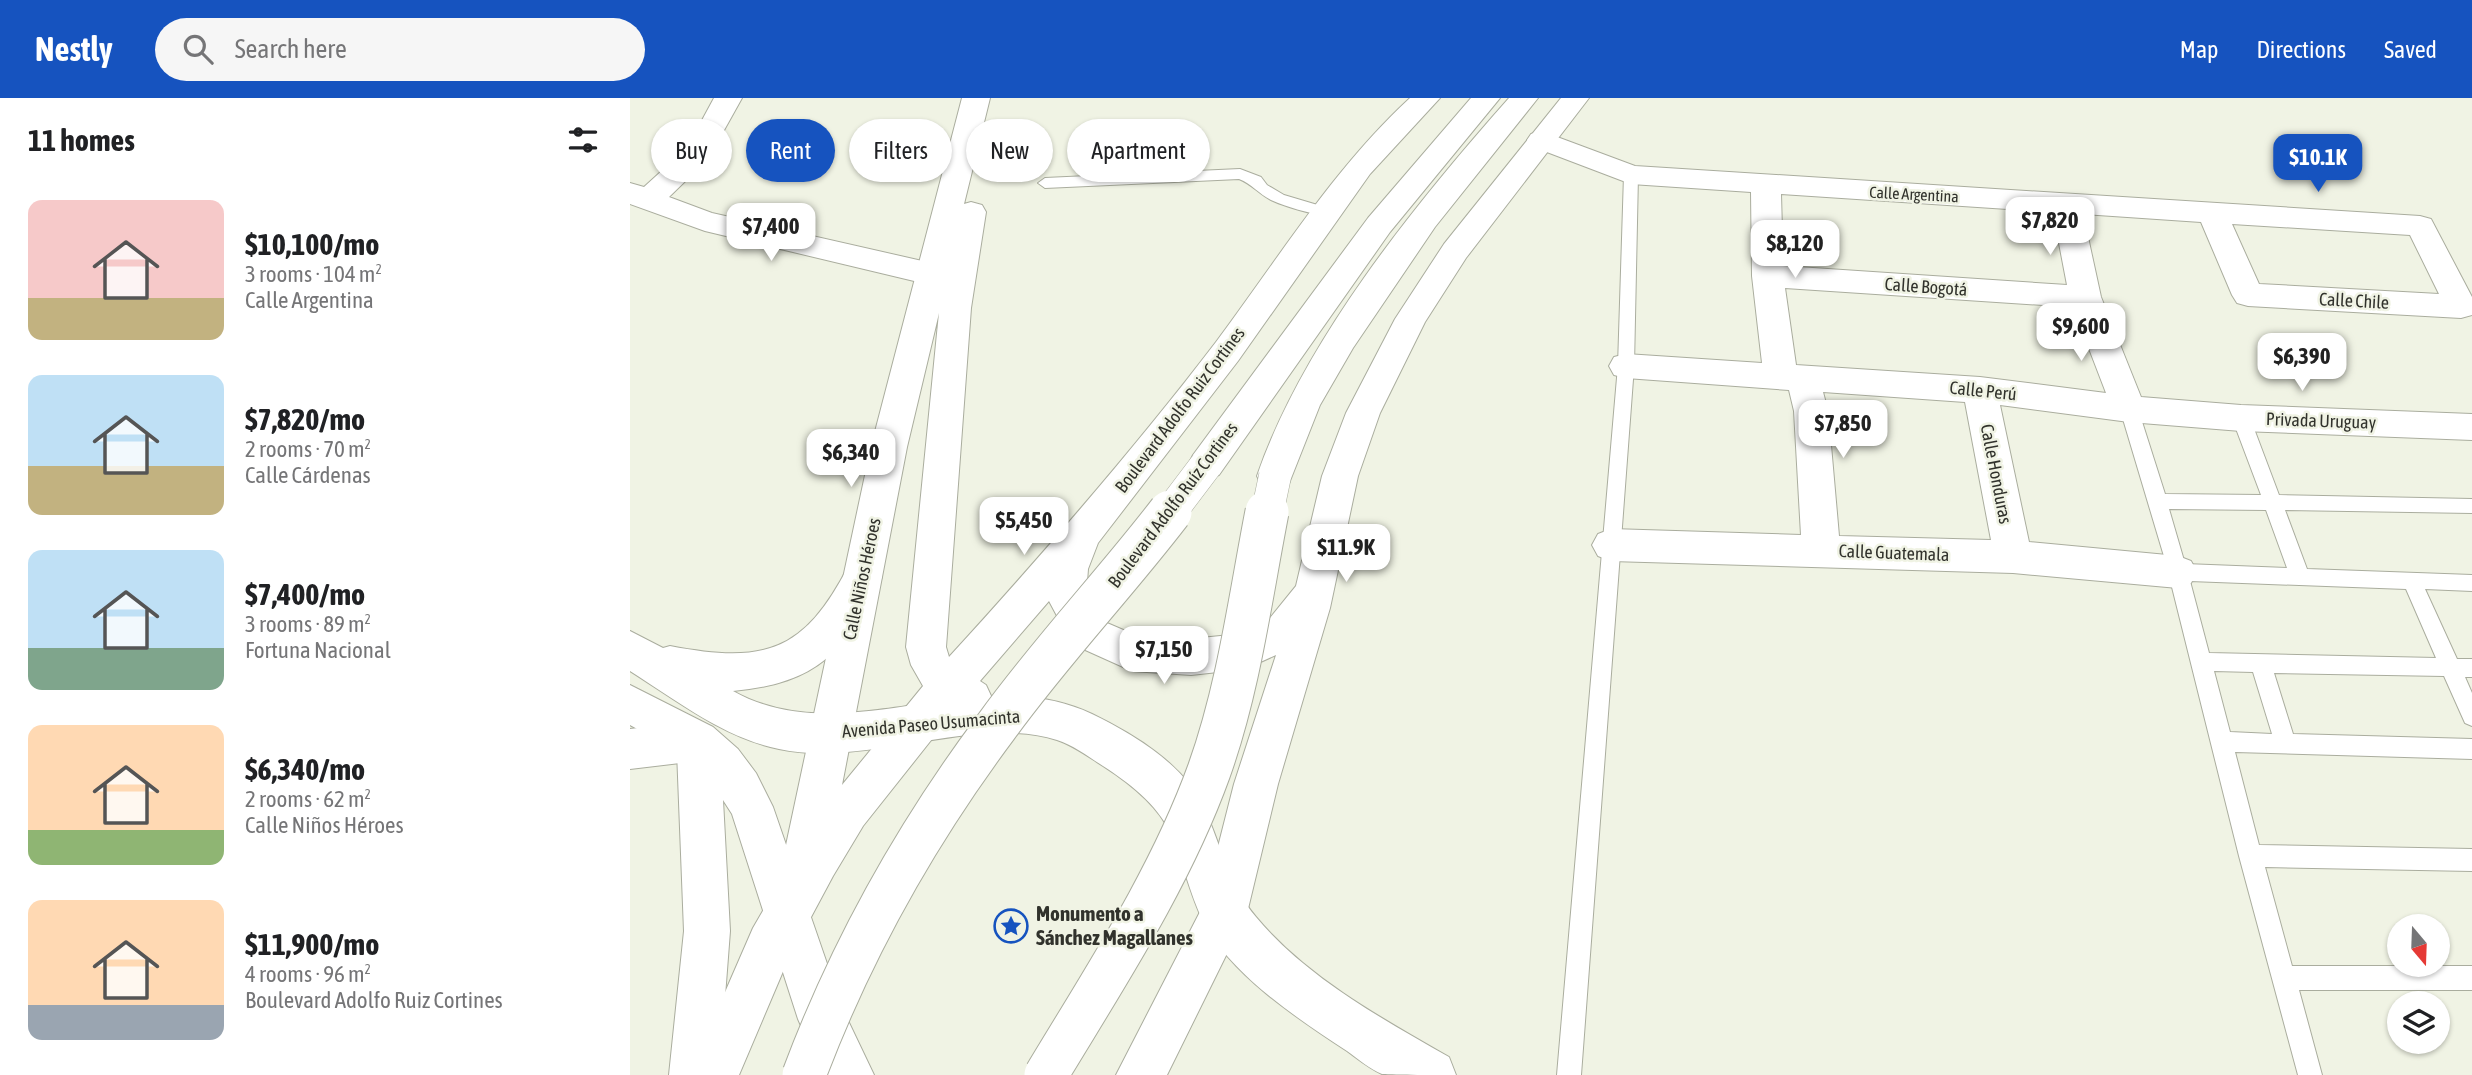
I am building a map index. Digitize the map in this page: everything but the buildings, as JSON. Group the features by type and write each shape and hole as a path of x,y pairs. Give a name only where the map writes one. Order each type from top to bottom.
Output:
{"main road":[{"path":"639,196 698,153 728,98"},
{"name":"Calle Niños Héroes","path":"975,98 946,274 926,647 932,668 950,685 994,711 1012,715"},
{"name":"Calle Niños Héroes","path":"791,907 889,447 946,274 995,98"},
{"name":"Boulevard Adolfo Ruiz Cortines","path":"714,1075 761,965 791,907 848,811 918,722 1090,527 1226,352 1326,212 1385,138 1426,98"},
{"name":"Boulevard Adolfo Ruíz Cortines","path":"804,1075 834,999 940,806 1009,710 1127,567 1206,465 1379,225 1486,98"},
{"path":"1046,1075 1164,869 1208,772 1224,727 1275,476 1293,422 1322,368 1399,253 1524,98"},
{"path":"1141,1075 1224,913 1256,784 1310,608 1340,476 1378,380 1411,319 1455,251 1575,98"},
{"name":"Calle Argentina","path":"1541,140 1631,175 1766,186 2420,226 2461,307"},
{"path":"1766,186 1768,276 1792,378 1811,411 1821,550"},
{"path":"639,196 705,221 946,274"},
{"path":"2066,205 2085,297 2129,409"},
{"name":"Calle Chile","path":"2212,213 2248,295 2461,307"},
{"name":"Calle Bogotá","path":"1768,276 2085,297"},
{"name":"Calle Perú","path":"1626,366 1980,390 2129,409"},
{"name":"Calle Honduras","path":"1980,390 2013,557"},
{"name":"Privada Uruguay","path":"2129,409 2241,418 2472,427"},
{"path":"1090,527 1069,569 1066,597 1086,632 1132,653 1179,657 1245,651 1284,630 1304,605 1324,543"},
{"name":"Calle Guatemala","path":"1611,545 2013,557 2178,572"},
{"path":"634,652 712,673 741,673 774,666 810,651 831,632 851,604 863,577"},
{"name":"Avenida Paseo Usumacinta","path":"634,652 765,727 830,733 918,722 1012,715 1060,721 1097,739 1131,760 1152,778 1184,814 1211,890 1224,913 1263,956 1298,986 1361,1031 1431,1075"},
{"path":"630,704 697,741 718,757 751,807 791,907 822,1019 849,1075"},
{"path":"630,749 697,741"},
{"path":"695,1075 706,931 705,856 697,741"}],"lane":[{"path":"1045,183 1240,174 1256,180 1262,188 1279,198 1326,212"},
{"path":"1569,1075 1626,366 1631,175"},
{"path":"2129,409 2160,501 2250,856 2286,978 2310,1075"},
{"path":"2241,418 2300,576"},
{"path":"2160,501 2472,506"},
{"path":"2178,572 2472,583"},
{"path":"2412,581 2472,716"},
{"path":"2200,662 2472,668"},
{"path":"2261,664 2285,743"},
{"path":"2221,742 2472,749"},
{"path":"2250,856 2472,860"},
{"path":"2286,978 2472,978"}],"place":[{"name":"Monumento a Sánchez Magallanes","path":"1011,926"}]}
